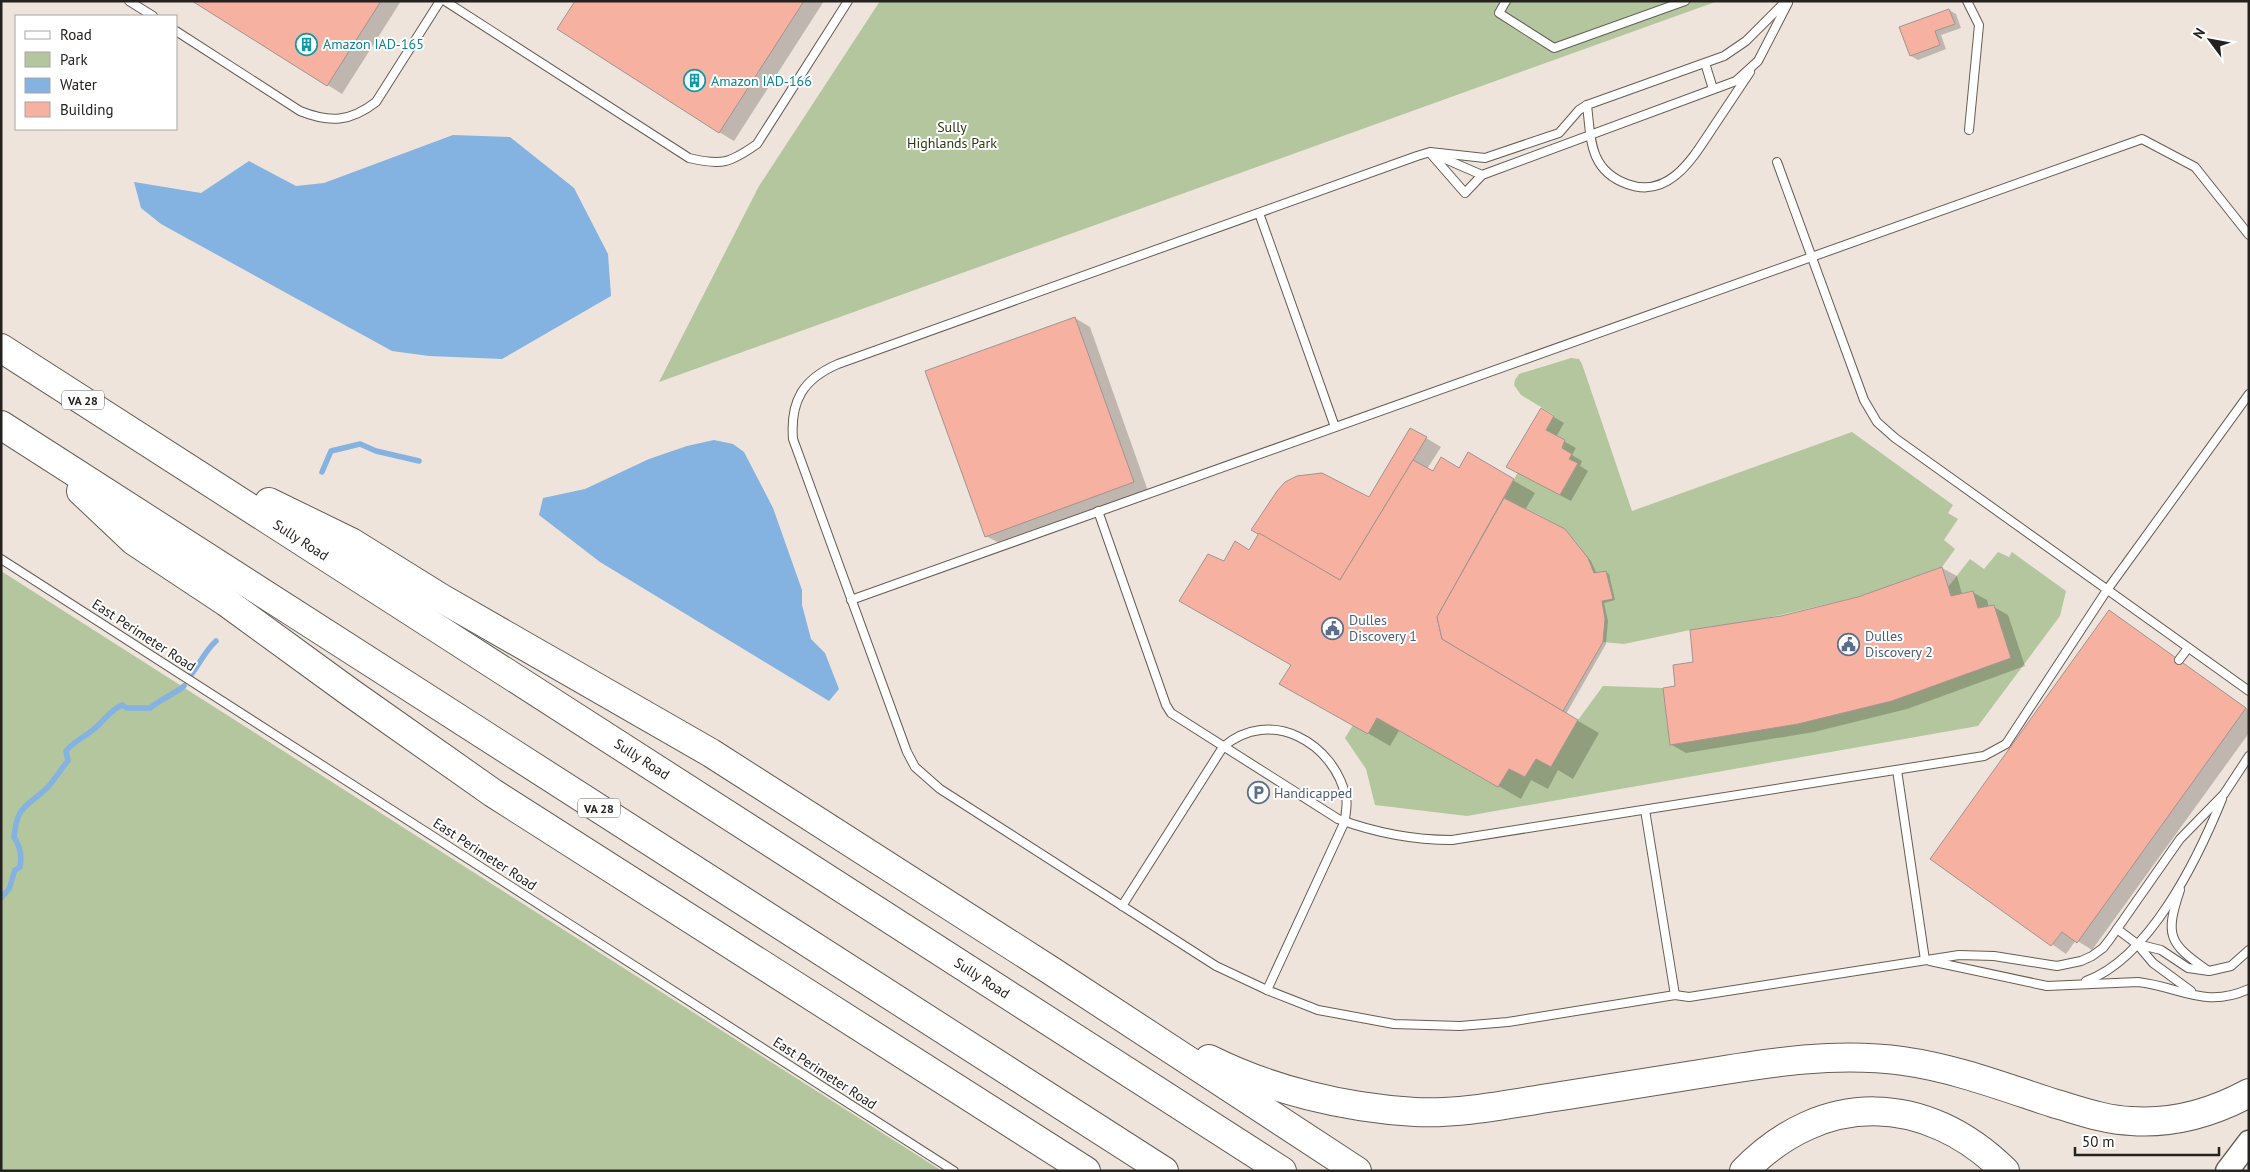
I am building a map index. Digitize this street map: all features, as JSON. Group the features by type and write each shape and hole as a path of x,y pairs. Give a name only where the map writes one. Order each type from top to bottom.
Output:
{"highway":[{"name":"Sully Road","path":"1,348 1282,1171"},
{"name":"VA 28","path":"1,425 1164,1171"},
{"path":"35,446 134,541 226,602 493,793 1086,1171"},
{"path":"164,452 351,542 441,598 711,753 1050,970 1357,1171"},
{"path":"1050,970 1151,1025 1190,1050 1245,1075 1316,1096 1391,1109 1436,1111 1485,1108 1755,1065 1790,1060 1842,1057 1879,1058 1907,1062 1982,1080 2081,1111 2131,1122 2157,1121 2206,1113 2249,1093"},
{"path":"934,1074 1000,1126 1064,1171"},
{"path":"1744,1171 1774,1143 1793,1131 1833,1116 1878,1111 1920,1118 1961,1135 1977,1146 2005,1171"}],"main road":[{"path":"2227,1171 2249,1142"}],"lane":[{"path":"129,1 151,15"},
{"path":"178,32 300,111 321,119 337,120 364,111 376,102 440,1"},
{"path":"445,1 689,158 713,164 736,159 757,144 848,1"},
{"path":"1506,1 1499,13 1554,48 1686,1"},
{"path":"1586,105 1596,161 1609,174 1624,183 1636,187 1660,184 1671,179 1687,166 1758,61 1788,1"},
{"path":"1788,1 1746,41 1724,56 1586,105 1579,110 1559,133 1484,158 1430,152 838,364 810,380 795,406 793,439 907,752 915,767 940,789 1216,966 1292,1001 1343,1016 1394,1024 1437,1027 1508,1022 1675,995 1689,998 1959,954 1976,954 2045,965 2069,964 2082,961 2103,948 2180,839 2224,794 2249,756"},
{"path":"1967,1 1978,25 1969,130"},
{"path":"1430,152 1465,194 1482,175 1736,81 1758,61"},
{"path":"1705,63 1713,89"},
{"path":"851,600 2142,139 2195,167 2249,235"},
{"path":"1430,152 1482,175"},
{"path":"1777,162 1864,400 1877,422 1895,438 2249,691"},
{"path":"1259,213 1335,427"},
{"path":"1098,512 1166,705 1178,720 1345,821 1393,836 1423,840 1452,840 1984,756 2006,744 2108,590 2249,394"},
{"name":"East Perimeter Road","path":"1,559 954,1171"},
{"path":"2179,660 2188,648"},
{"path":"1122,906 1223,747 1232,740 1258,731 1275,730 1309,741 1325,756 1341,780 1347,800 1345,821 1267,990"},
{"path":"1897,770 1925,960"},
{"path":"2077,984 2106,971 2138,944 2183,881 2202,848 2224,794"},
{"path":"1645,810 1675,995"},
{"path":"2183,881 2173,912 2171,931 2180,948 2209,971"},
{"path":"2117,929 2138,944 2152,963 2199,997"},
{"path":"2138,944 2161,950 2188,968 2209,971 2231,966 2249,950"},
{"path":"1925,960 2047,986 2138,982 2151,983 2199,997 2227,997 2249,989"}],"green space":[{"name":"Sully Highlands Park","path":"880,1 1718,1 659,382 759,186"},
{"path":"1571,358 1579,359 1582,364 1632,511 1852,432 1953,505 1948,513 1958,519 1944,540 1955,549 1942,567 1858,597 1745,623 1690,630 1624,644 1603,642 1605,619 1602,601 1613,598 1606,571 1594,573 1578,545 1558,526 1504,498 1518,472 1560,495 1578,464 1569,459 1572,454 1562,448 1565,440 1546,430 1554,415 1521,395 1514,385 1519,374"},
{"path":"1998,552 2009,557 2012,552 2066,591 2060,616 1978,726 1467,816 1375,805 1366,769 1345,738 1353,725 1368,734 1377,718 1498,787 1509,769 1525,777 1536,759 1551,767 1578,720 1603,686 1663,688 1671,745 1798,724 1892,701 2011,658 1994,605 1978,608 1972,591 1951,596 1948,587 1970,559 1984,569"},
{"path":"1,571 942,1171 1,1171"}],"water":[{"path":"453,135 510,137 574,188 608,254 611,296 502,359 429,356 392,351 161,224 141,208 134,182 201,193 249,161 296,186 324,183"},
{"path":"714,440 733,444 744,452 773,508 802,590 802,605 811,639 825,653 839,689 829,701 600,562 539,515 543,498 585,489 649,459 687,446"}],"building":[{"name":"Amazon IAD-165","path":"192,1 381,1 327,86"},
{"name":"Amazon IAD-166","path":"575,1 804,1 719,133 557,29"},
{"path":"1949,9 1955,24 1935,31 1940,45 1910,56 1899,27"},
{"path":"1075,317 1134,482 985,537 925,371"},
{"path":"1541,408 1554,416 1546,430 1565,440 1562,448 1572,454 1569,459 1578,463 1560,495 1506,467"},
{"path":"1410,428 1427,437 1340,580 1251,530 1277,491 1285,482 1297,476 1322,473 1369,497"},
{"name":"Dulles Discovery 1","path":"1468,452 1514,479 1437,617 1442,639 1578,720 1551,767 1536,759 1525,777 1509,769 1498,787 1377,718 1368,734 1279,684 1291,665 1179,601 1208,554 1224,561 1235,541 1249,550 1259,533 1340,580 1413,460 1433,471 1441,457 1459,468"},
{"path":"1504,498 1565,529 1588,558 1594,573 1606,571 1613,599 1602,601 1605,619 1603,642 1563,711 1442,639 1437,617"},
{"name":"Dulles Discovery 2","path":"1942,567 1951,596 1973,591 1978,608 1994,605 2011,658 1892,701 1798,724 1670,745 1663,688 1675,686 1673,665 1693,662 1690,630 1781,616 1858,597"},
{"path":"2109,610 2246,708 2077,943 2062,932 2051,946 1930,859"}],"waterway":[{"path":"322,472 331,451 360,444 376,451 419,461"},
{"path":"190,676 208,649 216,641"},
{"path":"1,898 9,889 15,870 20,867 20,852 14,837 17,819 23,808 49,786 68,761 66,751 118,707 122,705 127,708 150,708 184,686"}],"place":[{"name":"Amazon IAD-165","path":"307,44"},
{"name":"Amazon IAD-166","path":"695,81"},
{"name":"Dulles Discovery 1","path":"1333,628"},
{"name":"Dulles Discovery 2","path":"1849,644"},
{"name":"Handicapped","path":"1258,793"}]}
